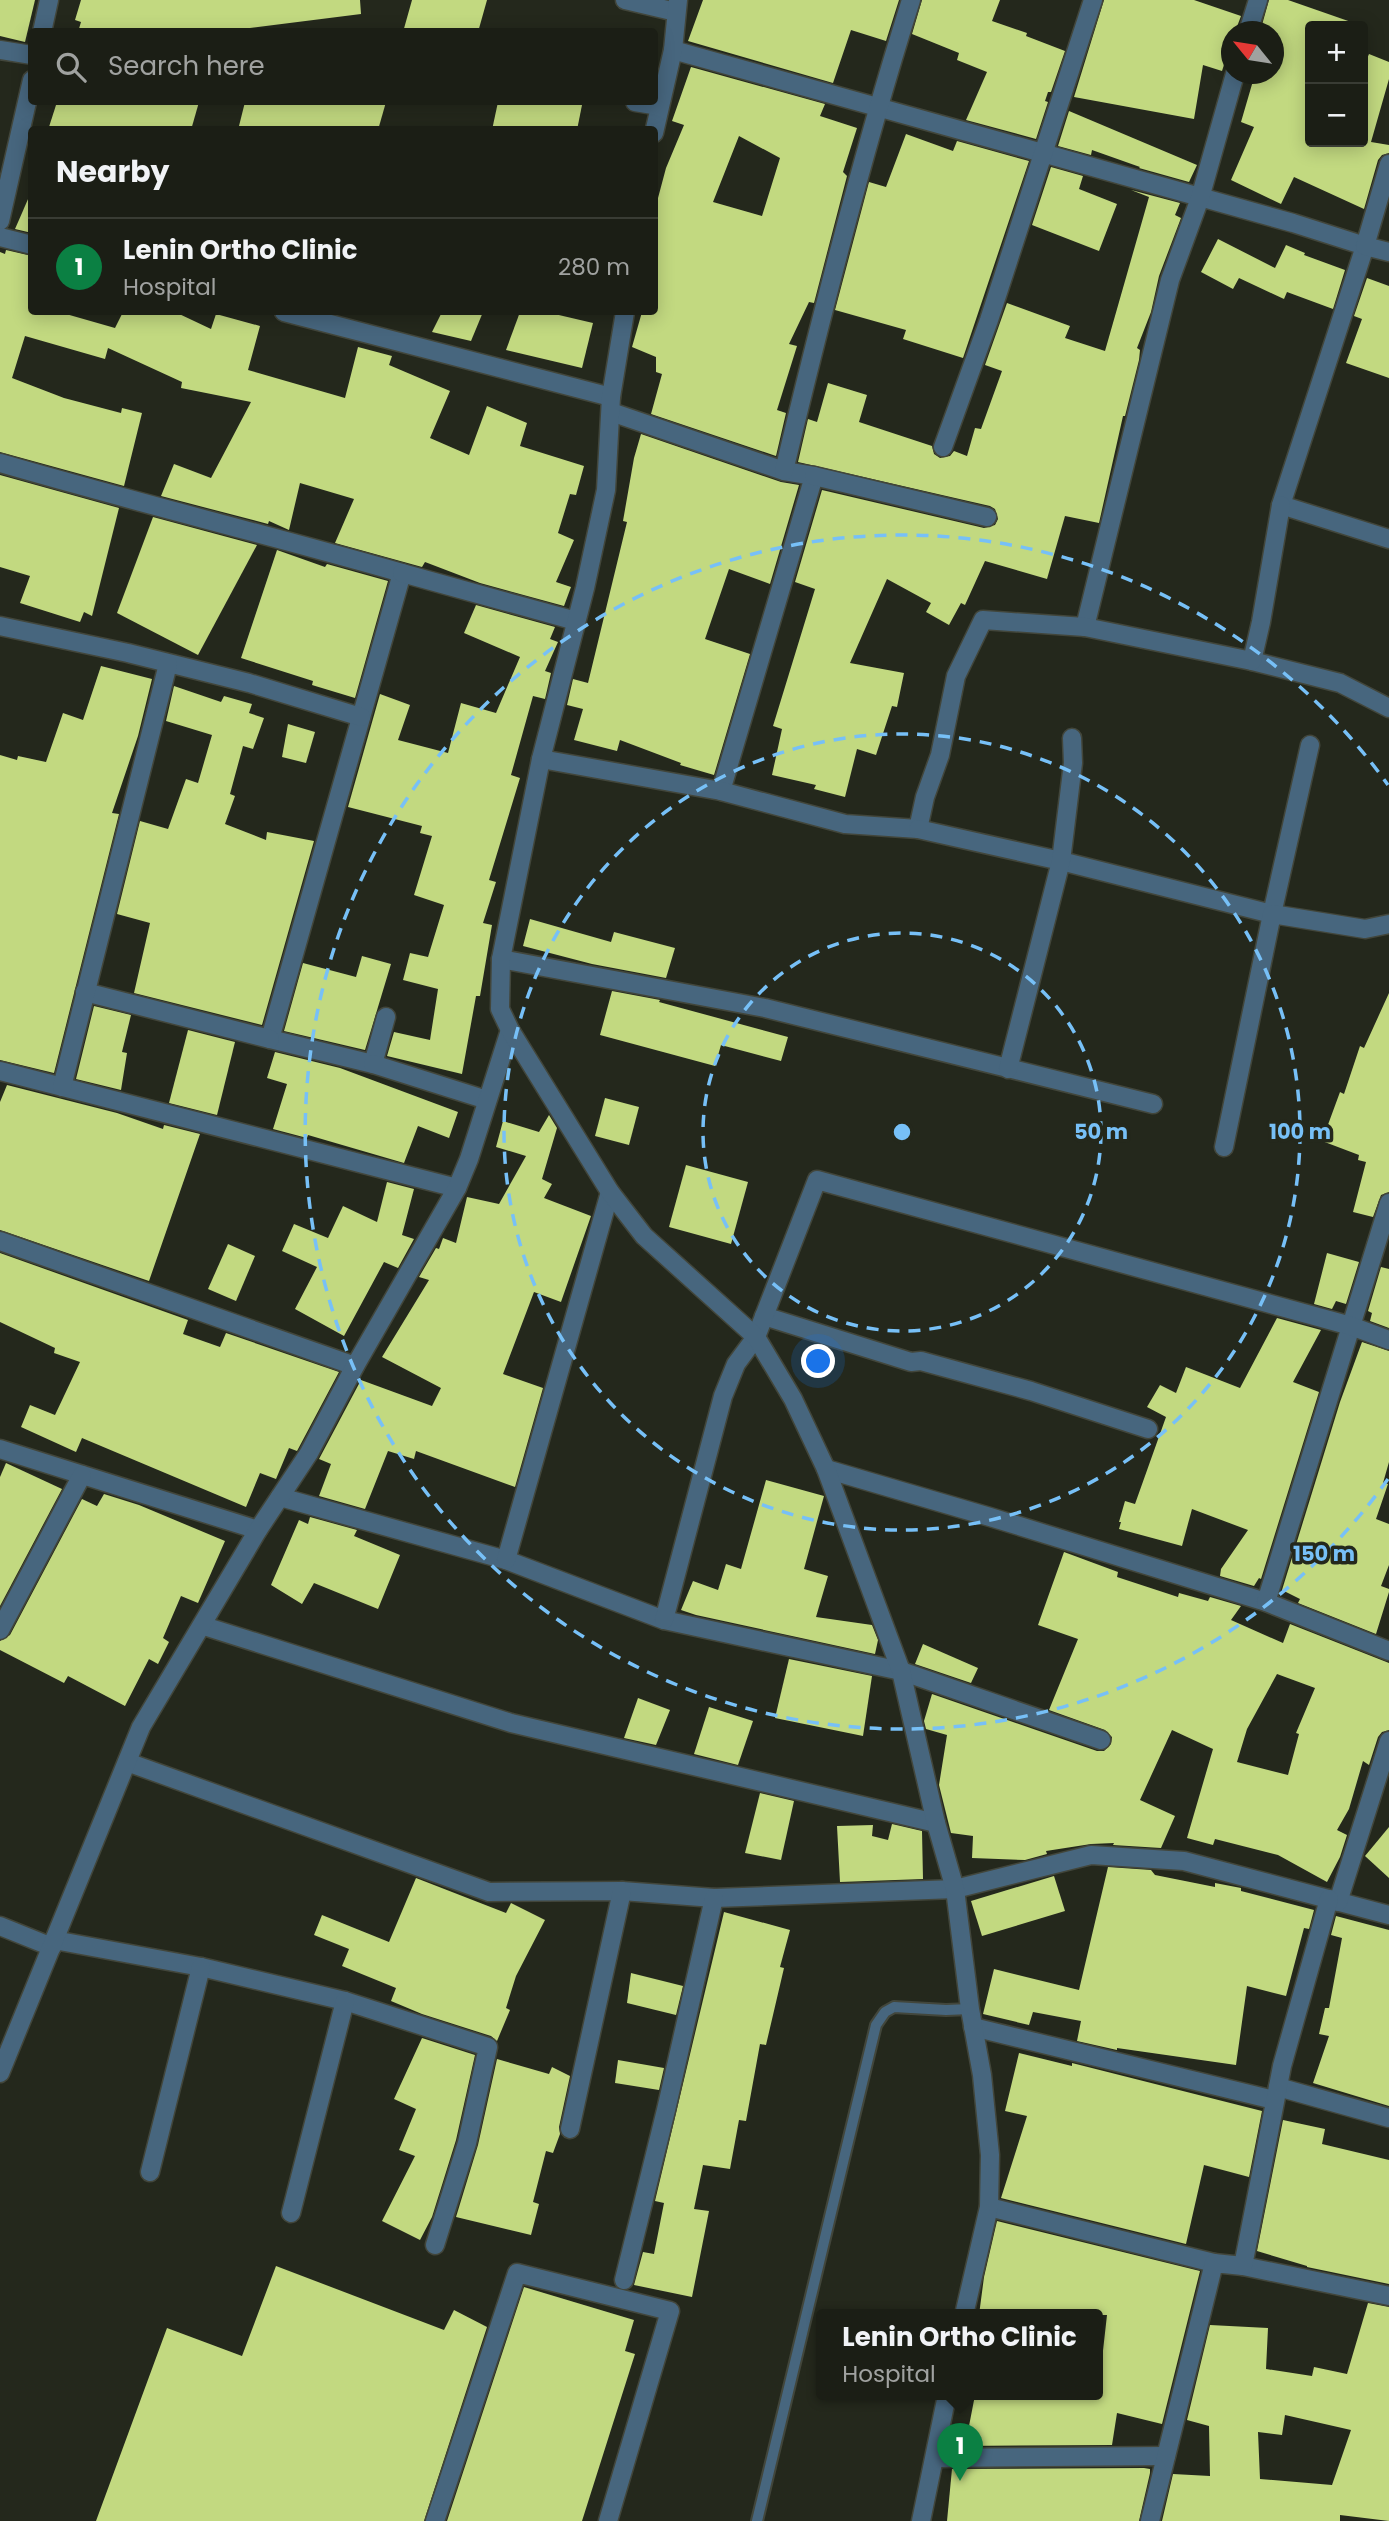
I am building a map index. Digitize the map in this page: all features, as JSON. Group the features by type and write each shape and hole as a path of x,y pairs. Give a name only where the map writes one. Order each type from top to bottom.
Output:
{"street":[{"path":"43,28 49,0"},
{"path":"625,0 677,6 673,50 655,126"},
{"path":"785,471 807,374 876,109 911,0"},
{"path":"943,447 989,320 1093,0"},
{"path":"1251,21 1258,0"},
{"path":"0,50 28,54"},
{"path":"673,50 1389,252"},
{"path":"1085,627 1170,280 1200,198 1232,84"},
{"path":"0,221 28,98"},
{"path":"653,105 659,106"},
{"path":"1252,661 1281,505 1389,164"},
{"path":"0,237 28,244"},
{"path":"295,315 611,405 785,471 987,517"},
{"path":"625,315 611,405 606,490 541,759 501,959 500,1009 510,1030 610,1192 644,1236 756,1337 793,1399 826,1469 901,1671 936,1823 955,1889 971,2018 982,2075 990,2155 989,2207 965,2309"},
{"path":"0,463 576,621"},
{"path":"720,791 814,476"},
{"path":"1281,505 1389,538"},
{"path":"271,1039 402,573"},
{"path":"918,829 925,797 940,755 956,676 983,621 1085,627 1252,661 1340,683 1389,708"},
{"path":"0,626 249,683 361,717"},
{"path":"62,1087 168,664"},
{"path":"1008,1069 1061,861 1073,762 1072,738"},
{"path":"1224,1147 1310,745"},
{"path":"541,759 720,791 845,824 918,829 1061,861 1272,914 1365,929 1389,923"},
{"path":"501,959 765,1008 1153,1104"},
{"path":"85,992 373,1064 487,1100"},
{"path":"373,1064 386,1017"},
{"path":"0,2073 141,1727 204,1626 258,1530 309,1453 355,1366 457,1188 469,1159 510,1030"},
{"path":"0,1071 457,1188"},
{"path":"664,1620 723,1396 736,1364 756,1337 817,1180 1351,1326 1389,1340"},
{"path":"506,1560 610,1192"},
{"path":"1266,1602 1389,1203"},
{"path":"0,1241 355,1366"},
{"path":"764,1316 911,1362 921,1361 1031,1391 1148,1430"},
{"path":"0,1448 258,1530"},
{"path":"826,1469 1266,1602 1389,1651"},
{"path":"0,1630 82,1475"},
{"path":"280,1497 506,1560 664,1620 901,1671 1101,1740"},
{"path":"204,1626 511,1723 936,1823"},
{"path":"1242,2266 1282,2066 1333,1901 1389,1741"},
{"path":"127,1762 489,1892 622,1891 714,1898 955,1889 1091,1855 1184,1861 1389,1915"},
{"path":"570,2129 622,1891"},
{"path":"624,2280 714,1898"},
{"path":"0,1926 53,1943 201,1967 345,2001 488,2047 467,2143 435,2245"},
{"path":"150,2172 201,1967"},
{"path":"290,2213 345,2001"},
{"path":"971,2018 1389,2118"},
{"path":"989,2207 1214,2263 1242,2266 1389,2296"},
{"path":"1150,2521 1214,2263"},
{"path":"435,2521 517,2273 670,2311 608,2521"},
{"path":"921,2521 946,2400"},
{"path":"934,2458 1166,2456"}],"lane":[{"path":"757,2521 876,2025 885,2012 894,2007 946,2010 971,2018"}],"building":[{"path":"0,0 35,0 25,42 0,36"},
{"path":"81,0 360,0 361,14 249,28 79,28 81,22 75,20"},
{"path":"412,0 487,0 479,28 404,28"},
{"path":"703,0 899,0 886,41 851,30 833,83 688,41"},
{"path":"922,0 1000,0 992,21 1027,33 1026,36 1065,51 1051,92 1048,92 1045,101 1048,102 1036,139 966,120 987,72 957,60 959,53 912,34"},
{"path":"1104,0 1194,0 1241,16 1239,21 1221,21 1221,71 1203,65 1194,119 1074,97"},
{"path":"1269,0 1288,0 1348,21 1305,21 1305,147 1368,147 1368,56 1369,54 1389,62 1389,79 1371,142 1389,145 1389,153 1378,160 1364,209 1294,177 1281,204 1231,180 1254,127 1241,122 1252,84 1284,84 1284,21 1263,21"},
{"path":"691,67 825,104 820,116 857,128 843,172 847,176 814,303 809,302 789,344 797,346 777,410 786,413 776,456 651,414 662,374 656,372 656,357 632,347 641,315 658,315 658,198 666,168 684,125 672,121","holes":["739,136 780,158 762,216 713,202"]},
{"path":"56,105 198,105 192,126 49,126"},
{"path":"244,105 385,105 379,126 239,126"},
{"path":"497,105 582,105 578,126 493,126"},
{"path":"1069,111 1197,165 1189,182 1139,168 1092,150 1091,155 1058,146"},
{"path":"906,134 953,151 957,141 1029,161 963,358 903,339 906,330 835,310 869,182 886,187"},
{"path":"1051,167 1083,176 1079,189 1117,204 1099,251 1032,225"},
{"path":"1131,190 1180,203 1175,215 1181,218 1159,276 1151,312 1137,348 1140,350 1139,360 1123,416 1099,523 1065,516 1047,579 985,561 965,605 961,603 949,625 926,612 931,603 887,579 850,663 904,673 897,707 892,706 876,755 857,749 845,797 814,789 816,785 772,775 782,729 773,726 815,589 795,582 822,490 984,528 995,525 998,519 995,509 990,506 798,462 808,419 817,422 828,383 867,395 859,422 932,446 934,454 940,458 950,456 954,451 967,456 975,428 981,429 1002,371 985,365 1007,303 1070,326 1065,338 1105,351 1149,197"},
{"path":"28,199 28,232 15,229"},
{"path":"1218,239 1275,268 1286,245 1305,253 1304,255 1345,270 1333,309 1287,292 1284,299 1239,278 1233,289 1201,272"},
{"path":"6,250 28,255 28,315 70,315 115,328 122,315 181,315 211,329 216,315 220,315 260,326 248,370 345,398 358,347 392,356 389,365 450,391 430,438 469,455 487,406 527,423 520,446 584,466 576,495 570,494 558,533 574,540 556,582 571,587 564,606 480,583 425,562 422,567 335,543 354,499 300,483 289,530 269,521 268,524 161,496 174,464 211,478 251,402 181,388 182,382 108,348 105,359 25,336 12,378 64,398 121,413 122,408 142,413 124,486 0,452 0,252 5,254"},
{"path":"1367,278 1389,286 1389,378 1346,363 1362,319 1354,316"},
{"path":"440,315 482,315 471,341 432,332"},
{"path":"519,315 559,315 593,323 582,368 506,350"},
{"path":"641,434 781,482 799,485 770,584 729,569 705,639 750,654 714,775 680,765 681,763 620,740 617,751 574,740 583,709 567,705 573,679 588,683 627,522 623,521"},
{"path":"0,475 119,508 92,616 84,612 80,622 20,603 30,576 0,567"},
{"path":"153,517 257,545 198,655 117,613"},
{"path":"277,550 325,567 327,564 388,581 355,698 312,685 313,681 241,658"},
{"path":"476,605 555,627 550,639 558,642 545,671 551,673 545,699 533,696 511,775 520,778 489,880 496,882 483,923 492,925 480,996 476,996 462,1074 387,1056 394,1032 430,1040 438,989 403,980 410,953 428,957 444,905 414,895 432,836 420,833 422,826 348,807 380,694 410,705 398,740 448,753 461,703 496,713 520,657 464,633"},
{"path":"101,666 152,679 138,736 112,813 119,814 54,1073 0,1060 0,755 17,760 18,756 46,762 63,713 83,720"},
{"path":"174,686 221,702 224,696 252,704 249,713 264,718 253,749 243,746 230,794 235,796 225,824 266,840 267,832 314,841 262,1025 134,993 150,923 117,914 140,821 168,829 186,779 198,783 212,735 166,721"},
{"path":"288,724 315,732 306,763 282,757"},
{"path":"530,919 611,942 614,932 675,948 666,978 592,964 523,946"},
{"path":"362,956 391,964 365,1050 284,1031 303,963 356,977"},
{"path":"612,991 660,1000 659,1002 788,1037 781,1061 721,1045 715,1066 600,1035"},
{"path":"1389,993 1389,1192 1381,1195 1373,1217 1353,1212 1366,1162 1358,1160 1359,1155 1322,1141 1340,1092 1344,1094 1360,1046 1364,1048"},
{"path":"94,1006 131,1015 122,1052 127,1053 121,1090 76,1079"},
{"path":"188,1030 235,1042 217,1115 169,1103"},
{"path":"275,1052 340,1068 458,1112 449,1138 418,1126 404,1163 308,1135 307,1138 273,1129 287,1084 267,1078"},
{"path":"7,1085 117,1113 163,1129 164,1125 200,1134 149,1281 0,1230 0,1102"},
{"path":"605,1098 639,1107 629,1145 595,1136"},
{"path":"549,1115 557,1128 542,1179 552,1184 544,1198 591,1216 561,1302 534,1292 503,1374 543,1388 515,1487 416,1451 414,1459 388,1451 365,1509 319,1496 331,1464 319,1459 361,1380 432,1406 441,1388 382,1357 429,1280 419,1277 436,1248 439,1249 443,1238 456,1243 467,1197 499,1204 526,1156 496,1147 503,1121 539,1132"},
{"path":"686,1165 748,1182 731,1244 669,1227"},
{"path":"387,1182 414,1189 402,1235 414,1239 398,1268 384,1262 344,1336 295,1309 317,1267 282,1251 294,1224 328,1238 343,1206 377,1222"},
{"path":"228,1244 255,1256 236,1301 208,1289"},
{"path":"0,1253 188,1320 183,1334 220,1347 226,1333 339,1372 297,1451 289,1448 276,1479 260,1473 246,1507 82,1438 76,1452 21,1427 30,1405 55,1415 80,1362 54,1353 55,1348 0,1322"},
{"path":"1327,1253 1359,1262 1346,1304 1336,1301 1332,1309 1314,1304"},
{"path":"1381,1267 1389,1269 1389,1328 1370,1321 1372,1313 1368,1311"},
{"path":"1277,1318 1321,1330 1293,1382 1319,1392 1261,1579 1259,1578 1254,1586 1220,1576 1221,1569 1248,1530 1192,1509 1182,1546 1119,1529 1119,1522 1125,1501 1135,1504 1166,1417 1147,1407 1160,1385 1176,1393 1186,1367 1240,1388"},
{"path":"1362,1342 1389,1351 1389,1462 1383,1483 1388,1484 1376,1519 1389,1524 1389,1565 1381,1586 1389,1589 1389,1592 1376,1634 1298,1603 1300,1599 1282,1590 1340,1402"},
{"path":"6,1463 62,1489 0,1606 0,1477"},
{"path":"766,1480 824,1496 804,1569 828,1576 816,1617 872,1625 878,1640 875,1654 681,1610 693,1581 718,1590 726,1564 741,1569"},
{"path":"104,1494 139,1505 225,1541 198,1603 181,1596 163,1638 169,1642 158,1664 149,1659 125,1706 68,1676 64,1683 0,1650 0,1641 10,1635 82,1499 97,1506"},
{"path":"310,1517 357,1530 354,1536 400,1555 378,1609 314,1583 302,1604 271,1585 299,1520 308,1524"},
{"path":"1064,1552 1118,1572 1117,1577 1178,1597 1179,1593 1208,1601 1210,1597 1241,1606 1231,1620 1283,1643 1290,1624 1389,1663 1389,1730 1378,1737 1369,1765 1363,1761 1349,1809 1337,1830 1347,1835 1340,1857 1327,1882 1278,1855 1215,1839 1213,1845 1187,1838 1213,1749 1172,1730 1140,1800 1175,1816 1161,1848 1113,1845 1114,1843 1091,1844 1046,1851 1047,1854 1025,1860 972,1858 973,1836 951,1833 939,1785 947,1735 926,1729 924,1721 932,1694 1097,1751 1104,1751 1111,1744 1112,1737 1105,1730 1049,1710 1078,1639 1038,1625","holes":["1277,1674 1315,1688 1296,1733 1299,1734 1288,1775 1237,1762 1247,1729"]},
{"path":"923,1644 978,1668 971,1683 915,1664"},
{"path":"789,1659 872,1676 863,1736 775,1718"},
{"path":"638,1698 670,1710 656,1745 624,1738"},
{"path":"709,1707 753,1721 738,1765 694,1754"},
{"path":"760,1793 794,1801 781,1860 745,1853"},
{"path":"892,1824 922,1831 923,1879 840,1882 837,1826 873,1825 872,1836 888,1840"},
{"path":"1389,1827 1389,1878 1365,1856"},
{"path":"1108,1867 1151,1870 1155,1875 1215,1887 1215,1883 1241,1888 1241,1891 1314,1910 1309,1929 1304,1928 1286,1996 1247,1986 1236,2065 1117,2050 1077,2041 1081,2021 1033,2012 1029,2025 983,2014 994,1969 1079,1990"},
{"path":"1054,1876 1065,1911 982,1936 971,1901"},
{"path":"416,1878 506,1913 511,1903 545,1920 516,1976 506,2008 510,2010 497,2041 491,2036 391,2001 396,1988 342,1966 349,1949 314,1935 322,1915 389,1942"},
{"path":"724,1912 790,1930 780,1967 784,1968 766,2045 760,2044 746,2121 739,2120 730,2169 703,2165 694,2209 709,2211 692,2297 634,2285 643,2252 654,2254 664,2203 655,2201"},
{"path":"1336,1916 1389,1930 1389,2106 1313,2083 1329,2036 1319,2034 1325,2008 1329,2008 1342,1938 1331,1935"},
{"path":"631,1973 683,1986 676,2015 627,2003"},
{"path":"422,2038 475,2055 456,2140 432,2217 420,2240 382,2221 415,2156 399,2150 416,2109 394,2099"},
{"path":"1019,2053 1072,2066 1072,2063 1262,2111 1249,2177 1204,2165 1186,2244 1001,2198 1027,2116 1005,2111"},
{"path":"497,2059 549,2074 552,2067 570,2076 559,2127 560,2134 553,2153 546,2151 533,2202 539,2204 531,2235 456,2217 478,2145"},
{"path":"618,2060 664,2068 659,2090 615,2083"},
{"path":"1283,2120 1325,2129 1322,2144 1389,2160 1389,2284 1307,2267 1257,2251"},
{"path":"997,2221 1200,2271 1162,2424 1117,2413 1112,2445 958,2446 959,2426 969,2426 974,2400 1103,2400 1103,2351 1107,2315 1103,2315 1103,2309 980,2309"},
{"path":"276,2266 444,2330 454,2310 487,2327 424,2521 96,2521 167,2328 242,2356"},
{"path":"524,2287 634,2320 625,2351 635,2354 582,2521 447,2521"},
{"path":"1368,2303 1389,2307 1389,2521 1340,2515 1340,2521 1162,2521 1173,2474 1210,2476 1209,2426 1187,2420 1210,2325 1268,2328 1266,2369 1312,2376 1314,2367 1347,2374","holes":["1285,2415 1351,2430 1332,2485 1260,2479 1258,2432 1282,2435"]},
{"path":"952,2469 1150,2469 1150,2473 1139,2521 947,2521"}],"place":[{"name":"Lenin Ortho Clinic","path":"960,2481"}]}
